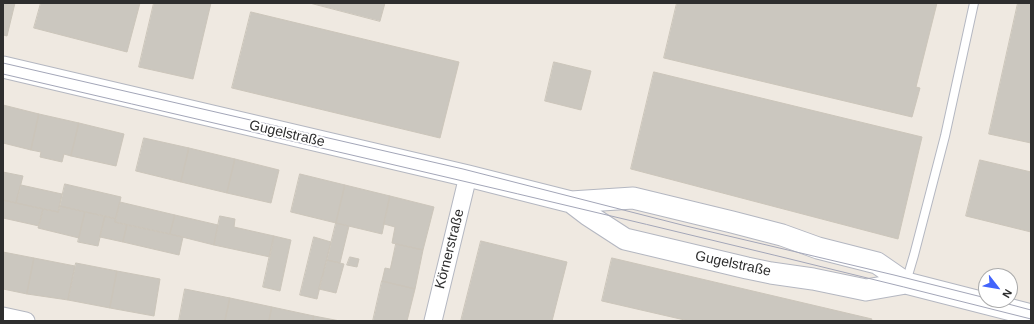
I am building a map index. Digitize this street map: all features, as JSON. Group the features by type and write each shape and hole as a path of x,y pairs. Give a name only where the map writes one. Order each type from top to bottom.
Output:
{"street":[{"name":"Gugelstraße","path":"3,68 468,176 571,202 633,198 782,235 825,250 877,263 906,283 1031,314"},
{"name":"Körnerstraße","path":"433,321 468,176"},
{"name":"Gugelstraße","path":"571,202 588,215 625,238 753,270 813,279 866,290 906,283"},
{"path":"3,316 26,321"}],"lane":[{"path":"906,283 945,136 974,3"}],"building":[{"path":"3,3 15,3 7,36 3,35"},
{"path":"41,3 140,3 127,52 34,28"},
{"path":"154,3 211,3 193,79 139,67"},
{"path":"310,3 385,3 380,21"},
{"path":"677,3 937,3 916,87 920,88 912,117 664,58"},
{"path":"1018,3 1031,3 1031,143 989,134"},
{"path":"251,12 459,62 440,138 232,88"},
{"path":"554,62 591,71 581,110 545,101"},
{"path":"654,72 922,137 898,239 631,169"},
{"path":"3,105 39,114 31,150 3,143"},
{"path":"39,114 79,123 71,156 64,154 62,162 40,157 41,152 31,150"},
{"path":"79,123 124,134 116,166 71,156"},
{"path":"144,138 189,148 181,182 136,171"},
{"path":"189,148 235,159 227,193 181,182"},
{"path":"235,159 279,170 271,203 227,193"},
{"path":"980,160 1031,172 1031,232 966,216"},
{"path":"3,172 23,176 16,203 3,200"},
{"path":"300,174 345,185 336,223 291,212"},
{"path":"65,184 121,197 116,219 60,206"},
{"path":"21,185 62,194 58,212 16,203"},
{"path":"345,185 390,196 382,234 336,223"},
{"path":"390,196 434,207 423,250 392,243 395,227 384,224"},
{"path":"3,200 43,209 39,226 3,218"},
{"path":"120,202 175,215 170,234 115,222"},
{"path":"60,206 85,212 79,238 38,228 43,209 58,212"},
{"path":"85,212 105,216 98,246 78,242"},
{"path":"175,215 218,225 214,245 170,234"},
{"path":"105,216 116,219 115,222 127,225 123,242 100,237"},
{"path":"220,216 235,219 234,227 274,236 270,257 214,245"},
{"path":"336,223 349,226 340,263 327,260"},
{"path":"127,225 183,237 179,255 123,242"},
{"path":"274,236 291,240 280,291 263,287"},
{"path":"314,237 331,242 317,299 300,295"},
{"path":"481,241 567,262 552,321 461,321"},
{"path":"396,244 423,250 415,289 382,281 385,268 390,269"},
{"path":"3,252 34,258 27,294 3,289"},
{"path":"350,257 359,259 357,267 347,265"},
{"path":"34,258 75,266 68,300 27,294"},
{"path":"612,258 872,319 871,321 689,321 602,301"},
{"path":"327,260 344,264 336,293 319,289"},
{"path":"76,263 117,271 110,308 68,300"},
{"path":"117,271 160,279 154,316 110,308"},
{"path":"382,281 415,289 407,321 373,321"},
{"path":"185,289 230,298 225,321 179,321"},
{"path":"230,298 272,307 269,321 225,321"},
{"path":"272,307 314,316 313,321 269,321"},
{"path":"314,316 340,321 313,321"}],"tram line":[{"path":"3,63 463,169 686,226 978,296"},
{"path":"3,74 646,224 1031,319"},
{"path":"1018,307 1031,310"}]}
